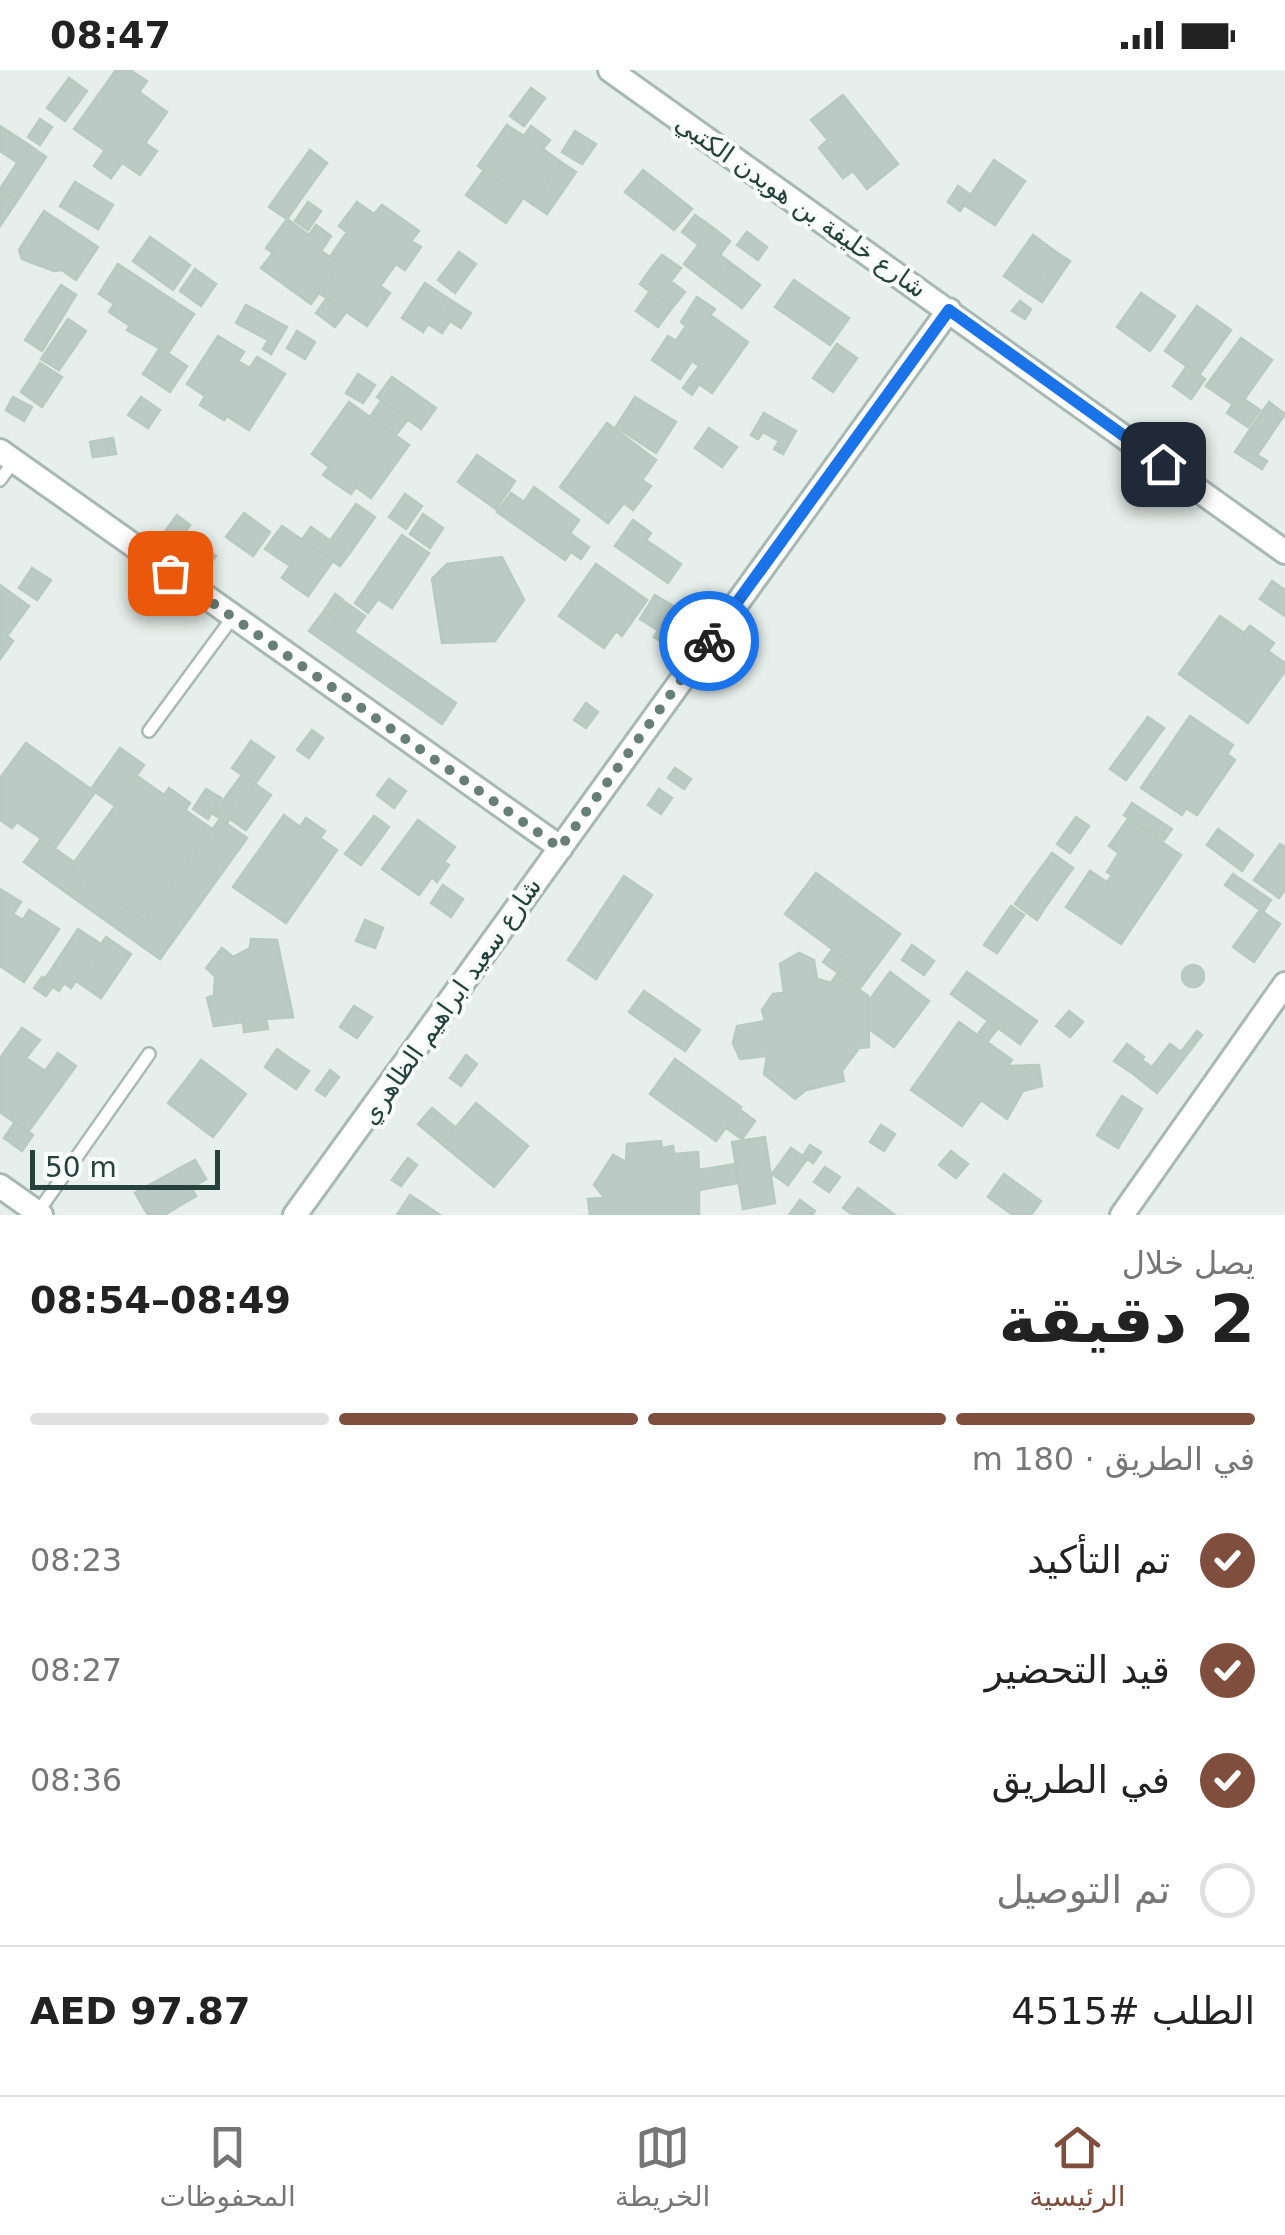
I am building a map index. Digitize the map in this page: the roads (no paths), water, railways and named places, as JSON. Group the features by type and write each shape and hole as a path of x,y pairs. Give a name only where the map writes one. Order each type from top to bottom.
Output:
{"street":[{"name":"شارع خليفة بن هويدن الكتبي","path":"610,70 1285,552"},
{"name":"شارع سعيد ابراهيم الظاهري","path":"300,1212 949,310"},
{"path":"4,464 232,617 560,848"},
{"path":"1122,1215 1285,984"},
{"path":"0,1186 40,1214"}],"lane":[{"path":"149,731 232,617"},
{"path":"40,1214 149,1054"}]}
